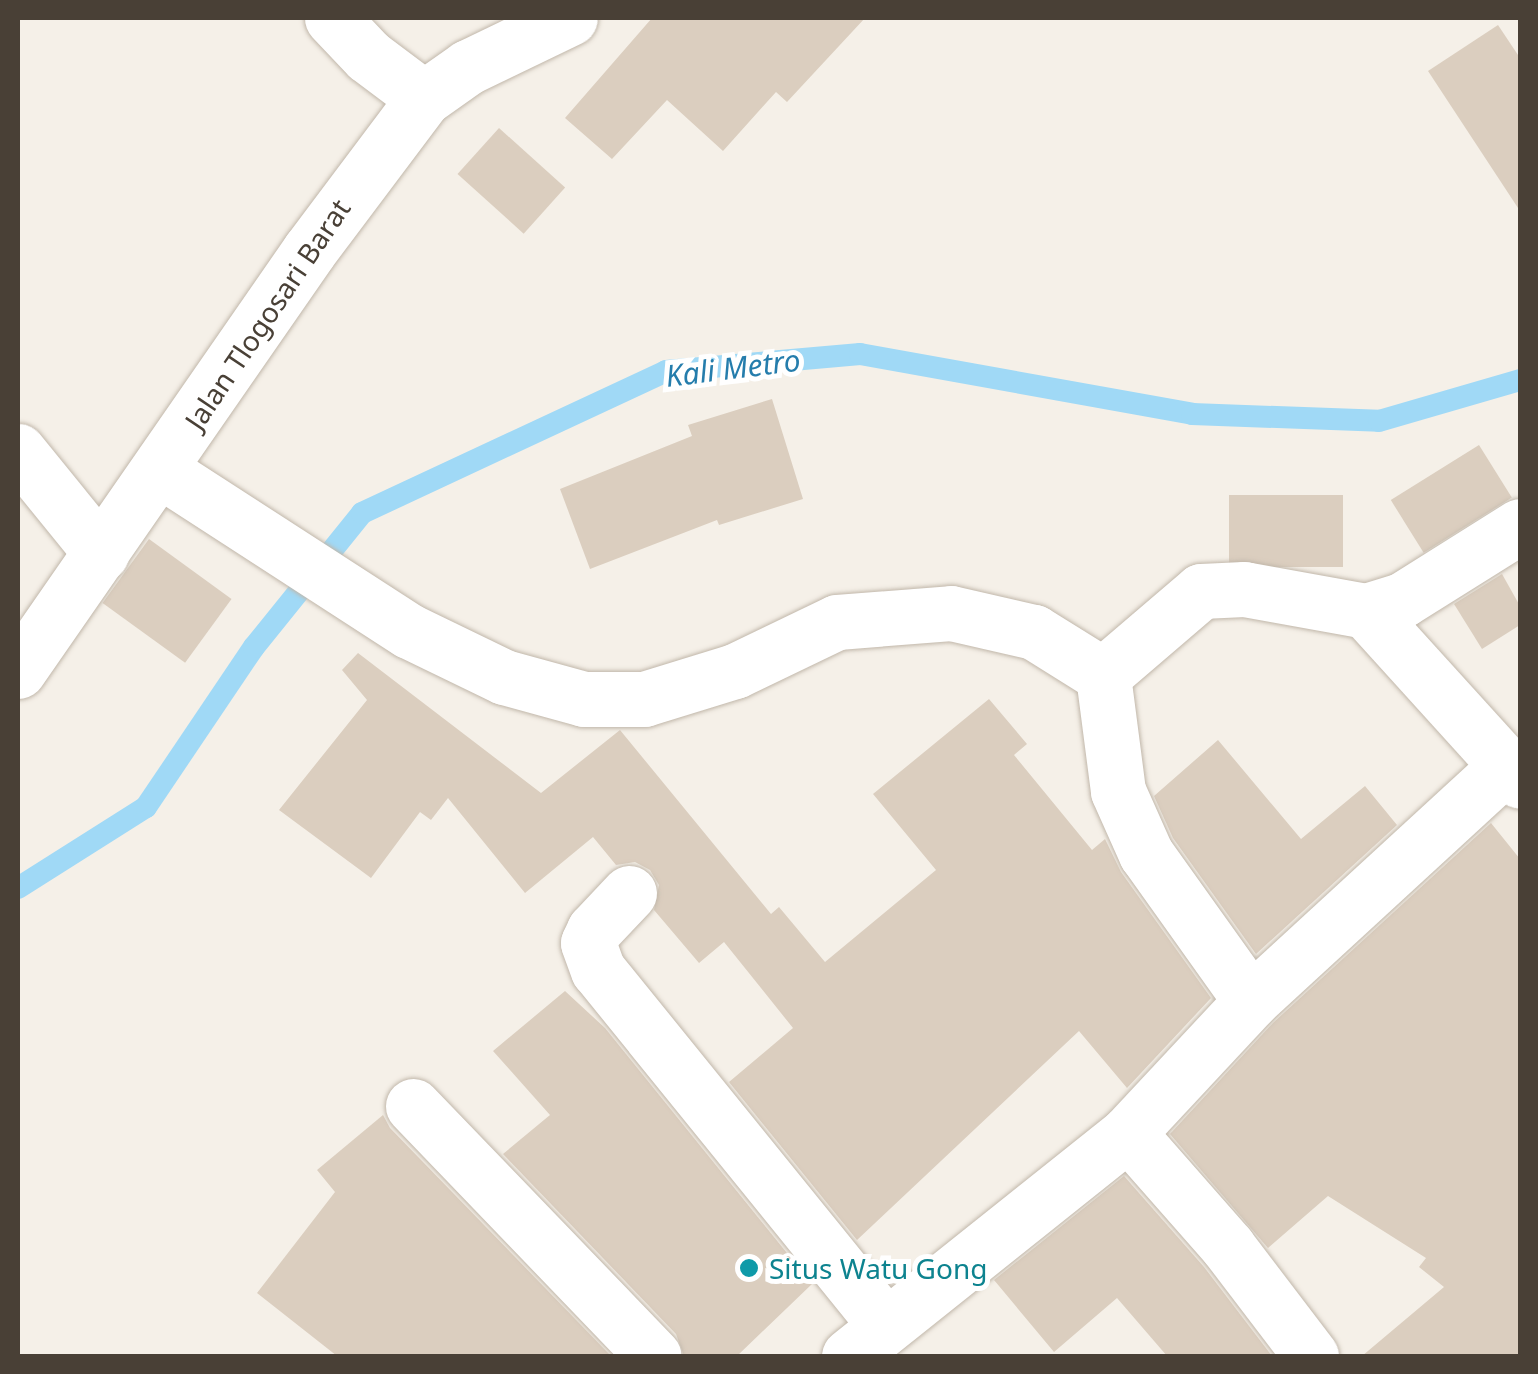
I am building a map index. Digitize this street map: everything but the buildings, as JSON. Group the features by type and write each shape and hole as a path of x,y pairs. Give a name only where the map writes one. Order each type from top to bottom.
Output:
{"street":[{"path":"332,18 368,56 424,98"},
{"name":"Jalan Tlogosari Barat","path":"18,670 160,470 308,250 424,98 468,67 570,18"},
{"path":"18,452 102,553"},
{"path":"160,470 410,631 504,677 584,699 644,699 735,671 838,622 952,612 1034,632 1103,675"},
{"path":"1103,675 1202,591 1244,589 1366,611 1446,576 1520,526"},
{"path":"629,893 594,930 588,943 598,970 867,1340 1128,1133 1250,1001 1514,774 1366,611"},
{"path":"1103,675 1118,792 1146,854 1250,1001"},
{"path":"413,1106 654,1356"},
{"path":"1128,1133 1228,1247 1311,1356"}],"waterway":[{"name":"Kali Metro","path":"18,888 146,807 254,647 362,513 666,371 860,354 1192,414 1379,421 1520,380"}],"place":[{"name":"Situs Watu Gong","path":"749,1268"}]}
